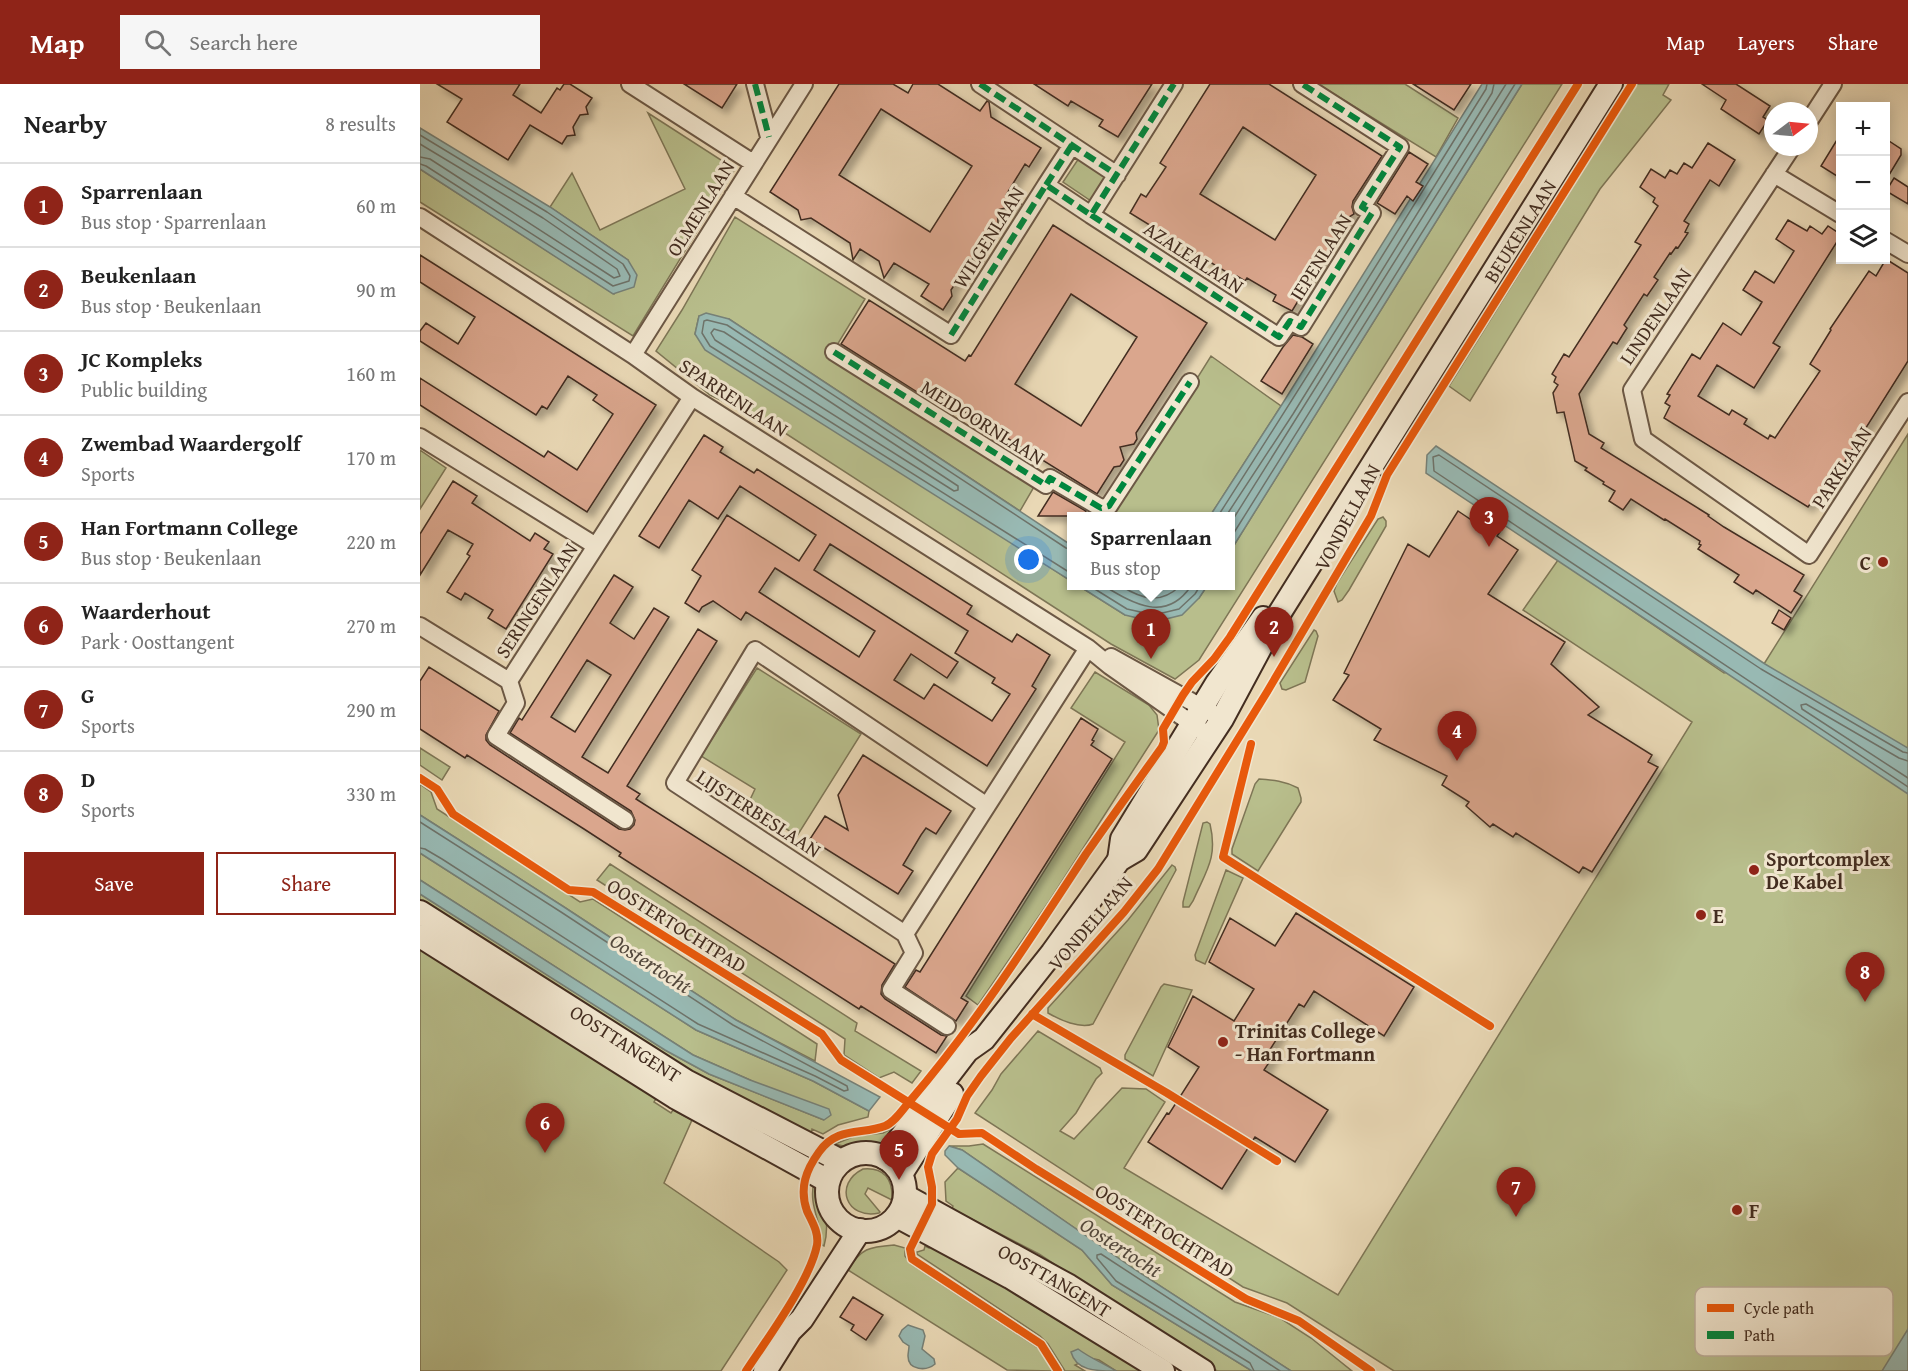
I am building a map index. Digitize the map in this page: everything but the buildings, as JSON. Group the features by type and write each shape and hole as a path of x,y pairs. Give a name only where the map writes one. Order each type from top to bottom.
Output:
{"street":[{"path":"630,84 753,163"},
{"path":"755,84 769,137"},
{"name":"OLMENLAAN","path":"633,355 804,84"},
{"path":"980,84 1117,175"},
{"path":"1091,214 1174,84"},
{"name":"IEPENLAAN","path":"1273,334 1279,338 1290,321 1301,327 1372,213 1362,207 1400,147 1302,84"},
{"name":"BEUKENLAAN","path":"1119,860 1122,839 1217,683 1274,602 1599,84"},
{"name":"BEUKENLAAN","path":"885,1158 916,1132 977,1059 984,1039 1052,953 1119,860 1136,850 1217,728 1274,622 1611,84"},
{"path":"1818,107 1833,84"},
{"path":"1046,185 1071,145"},
{"name":"LINDENLAAN","path":"1786,156 1632,390 1643,439 1809,555"},
{"path":"1774,174 1836,212"},
{"name":"WILGENLAAN","path":"733,196 951,335 1046,185 1091,214"},
{"name":"AZALEALAAN","path":"1091,214 1273,334"},
{"name":"SPARRENLAAN","path":"420,217 633,355 692,397 1088,648 1120,661 1217,728"},
{"path":"1890,243 1908,254"},
{"name":"MEIDOORNLAAN","path":"834,352 1046,485 1050,478 1098,508 1109,506 1190,382"},
{"name":"SERINGENLAAN","path":"420,626 509,681 692,397"},
{"name":"PARKLAAN","path":"1809,555 1908,402"},
{"name":"SERINGENLAAN","path":"420,437 596,546"},
{"path":"947,1026 891,990 914,953 905,934 1088,648"},
{"name":"LIJSTERBESLAAN","path":"905,934 675,783 755,650 987,806"},
{"path":"509,681 516,703 495,736 626,820"},
{"name":"OOSTTANGENT","path":"420,912 686,1081 841,1161"},
{"name":"OOSTTANGENT","path":"420,936 675,1097 828,1181"},
{"name":"BEUKENLAAN","path":"901,1196 916,1132"},
{"path":"873,1153 885,1158 892,1162 901,1196 887,1225 875,1230 850,1226 828,1203 828,1181 833,1170 851,1155 873,1153"},
{"name":"OOSTTANGENT","path":"901,1196 1010,1276 1163,1371"},
{"name":"OOSTTANGENT","path":"901,1196 1069,1286 1203,1371"},
{"path":"765,1371 790,1331 802,1319 850,1226"}],"green space":[{"path":"1318,84 1405,84 1458,118 1436,157"},
{"path":"1522,84 1562,84 1199,660 1175,679 1111,644 768,422 710,395 656,351 735,217 865,299 834,350 1038,480 1020,511 729,319 699,316 695,334 1067,578 1067,590 1085,590 1125,615 1199,598 1204,590 1235,590 1235,544"},
{"path":"1637,84 1669,84 1663,95 1671,100 1600,189 1470,401 1449,386"},
{"path":"648,113 735,169 633,336 420,202 420,169 614,294 628,260 550,207 572,173 600,230 685,189"},
{"path":"1079,158 1110,178 1094,203 1063,182"},
{"path":"1211,356 1281,406 1213,512 1114,512"},
{"name":"Sportcomplex De Kabel","path":"1908,434 1908,1371 1394,1371 1287,1303 1243,1287 975,1113 1001,1074 1038,1031 1100,1068 1102,1073 1076,1113 1060,1131 1074,1139 1122,1088 1146,1089 1165,1102 1124,1168 1338,1295 1692,722 1523,610 1558,560 1724,673 1764,664"},
{"path":"420,450 446,468 420,509"},
{"path":"1383,517 1386,526 1349,590 1338,602 1334,591 1337,583 1378,519"},
{"path":"1314,630 1318,636 1305,682 1286,690 1282,689 1280,683"},
{"path":"757,668 861,734 797,836 748,804 755,789 701,756"},
{"path":"1095,672 1149,705 1157,715 1159,730 1050,900 978,1005 966,996 1125,742 1071,708"},
{"path":"420,748 450,767 442,780 420,765"},
{"path":"1259,779 1284,782 1298,788 1301,802 1258,871 1232,854 1232,849 1255,784"},
{"path":"420,784 431,792 437,809 580,902 593,899 817,1044 815,1061 736,1020 420,815"},
{"path":"1203,823 1210,824 1212,836 1212,855 1193,901 1189,907 1183,907"},
{"path":"420,853 696,1030 813,1081 869,1111 868,1117 838,1125 823,1134 812,1129 811,1135 689,1077 420,905 420,894 665,1050 709,1074 824,1120 750,1080 693,1055 420,880"},
{"path":"610,864 857,1023 855,1031 921,1071 912,1083 894,1072 879,1078 844,1055 845,1039 597,880"},
{"path":"1172,865 1176,870 1093,1024 1076,1025 1048,1013 1048,1008 1128,920"},
{"path":"1226,870 1243,878 1205,964 1196,960 1195,955"},
{"path":"420,947 657,1097 654,1102 671,1113 673,1110 692,1120 664,1183 779,1262 787,1270 721,1371 420,1371"},
{"path":"1164,984 1192,990 1153,1076 1125,1059 1125,1055"},
{"path":"910,1113 883,1143 847,1147 835,1144 855,1136 883,1133"},
{"path":"983,1144 1235,1302 1280,1318 1311,1338 1352,1371 1291,1371 1137,1271 962,1150 949,1146"},
{"path":"958,1168 1082,1250 1112,1285 1252,1371 1217,1371 1039,1254 952,1209 953,1206 946,1201 945,1182"},
{"path":"863,1169 882,1172 889,1180 892,1200 868,1188 865,1194 879,1213 868,1214 858,1211 847,1199 848,1183"},
{"path":"814,1183 825,1213 827,1230 824,1246 814,1206"},
{"path":"933,1243 1147,1371 1116,1371 1099,1360 1090,1358 1075,1365 1085,1371 1065,1371 1048,1344 1040,1336 917,1254 924,1250 925,1246 929,1248"},
{"path":"894,1245 905,1248 905,1256 911,1264 1040,1349 1054,1371 1007,1370 848,1270 857,1257 866,1250"}],"water":[{"path":"1482,84 1522,84 1235,544 1235,512 1213,512"},
{"path":"420,128 550,207 628,260 637,275 634,287 613,294 420,169"},
{"path":"706,313 729,319 1067,542 1067,578 705,350 695,334 699,316"},
{"path":"1436,446 1765,664 1908,748 1908,794 1426,473 1427,455"},
{"path":"1085,590 1204,590 1182,615 1154,622 1125,615"},
{"path":"420,815 736,1020 880,1097 869,1111 813,1081 696,1030 420,853"},
{"path":"420,880 693,1055 750,1080 829,1109 831,1115 824,1120 709,1074 665,1050 420,894"},
{"path":"949,1146 962,1150 1137,1271 1291,1371 1252,1371 1112,1285 1082,1250 958,1168 945,1155"},
{"path":"908,1325 923,1330 925,1336 922,1349 934,1359 935,1364 932,1366 918,1368 911,1365 908,1356 909,1346 899,1336"},
{"path":"1908,1329 1908,1371 1882,1371"},
{"path":"1078,1349 1116,1371 1094,1370 1082,1366 1077,1363 1071,1352"}],"marked path":[{"path":"755,84 769,137"},
{"path":"980,84 1117,175"},
{"path":"951,335 1046,185 1091,215 1174,84"},
{"path":"1091,215 1279,337 1290,321 1301,327 1372,213 1362,207 1400,147 1302,84"},
{"path":"1046,185 1072,145"},
{"path":"834,352 1046,485 1050,478 1101,508 1109,506 1190,382"}],"cycle path":[{"path":"746,1371 787,1310 813,1259 817,1236 807,1211 804,1187 807,1173 814,1159 834,1138 876,1129 892,1122 958,1042 1162,747 1163,729 1183,695 1230,637 1578,84"},
{"name":"VONDELLAAN","path":"1058,1371 1041,1344 912,1259 910,1249 932,1204 932,1187 928,1167 932,1154 957,1119 967,1096 1011,1038 1124,912 1158,869 1267,692 1371,516 1387,475 1632,84"},
{"path":"1251,744 1223,857 1490,1026"},
{"name":"OOSTERTOCHTPAD","path":"420,778 437,789 453,814 569,890 593,892 822,1034 841,1060 959,1134 982,1133 1246,1299 1299,1321 1371,1371"},
{"path":"1032,1014 1277,1161"}],"place":[{"name":"JC Kompleks","path":"1489,547"},
{"name":"C","path":"1883,562"},
{"name":"Beukenlaan","path":"1274,657"},
{"name":"Sparrenlaan","path":"1151,659"},
{"name":"Zwembad Waardergolf","path":"1457,761"},
{"name":"Sportcomplex De Kabel","path":"1754,870"},
{"name":"E","path":"1701,915"},
{"name":"D","path":"1865,1002"},
{"name":"Trinitas College - Han Fortmann","path":"1223,1042"},
{"name":"Waarderhout","path":"545,1153"},
{"name":"Han Fortmann College","path":"899,1180"},
{"name":"F","path":"1737,1210"},
{"name":"G","path":"1516,1217"}],"water label":[{"name":"Oostertocht","path":"651,963"},
{"name":"Oostertocht","path":"1121,1247"}]}
